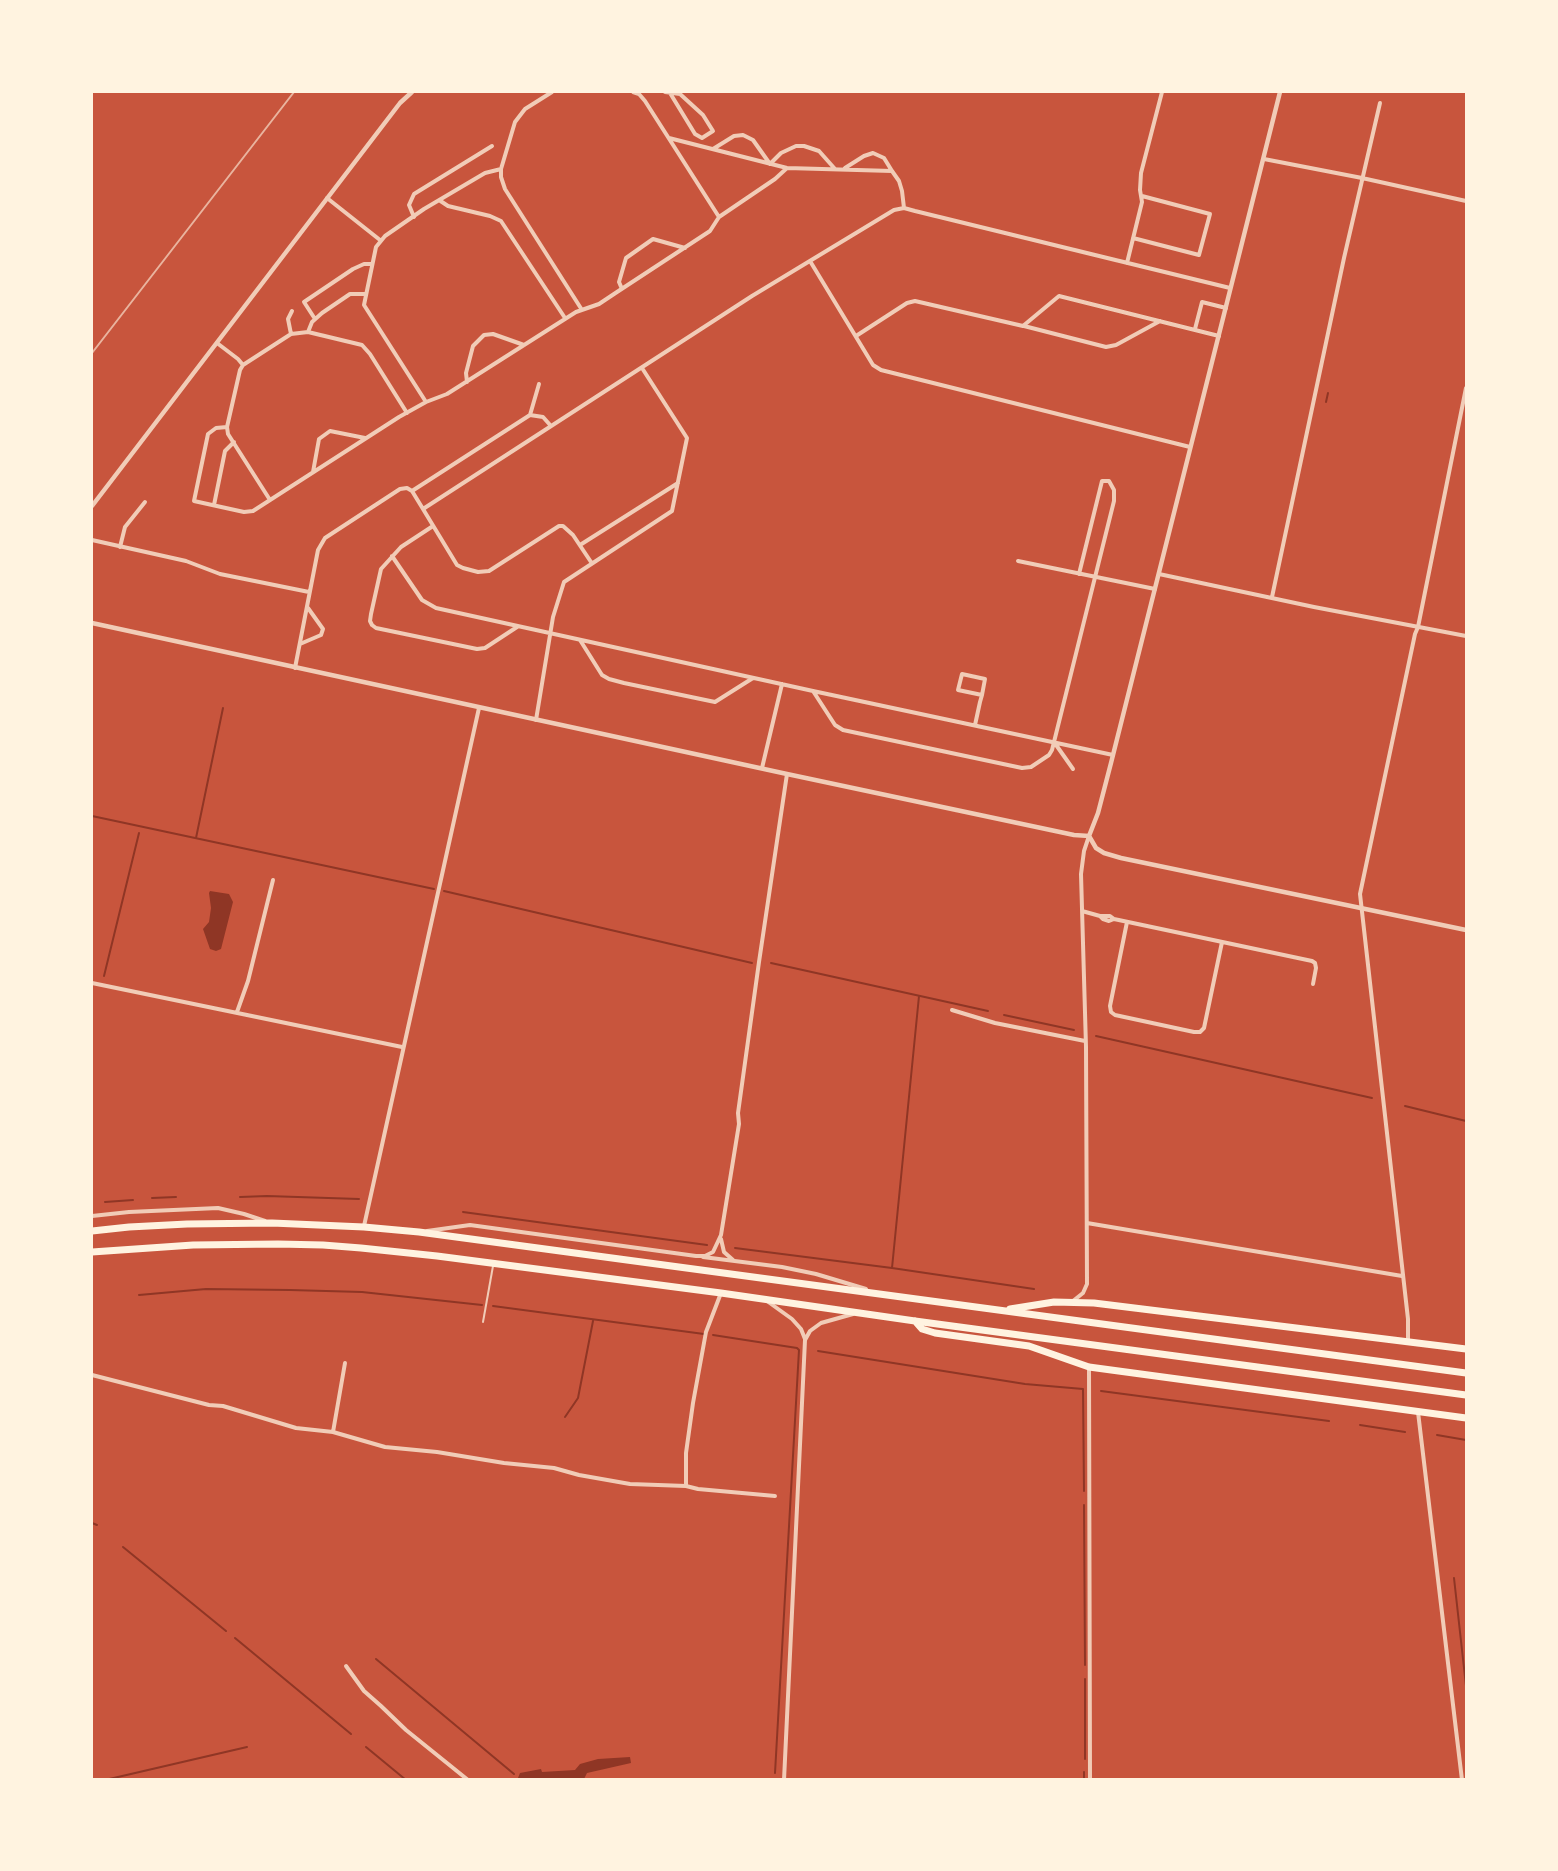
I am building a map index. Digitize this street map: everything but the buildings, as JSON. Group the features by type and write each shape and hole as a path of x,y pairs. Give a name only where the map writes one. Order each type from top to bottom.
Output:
{"highway":[{"path":"92,1232 129,1227 187,1224 272,1223 419,1232 1467,1373"},
{"path":"92,1252 193,1245 323,1245 493,1263 1467,1395"},
{"path":"1002,1310 1047,1303 1094,1302 1465,1350"},
{"path":"915,1321 922,1329 935,1333 1029,1346 1089,1367 1467,1418"}],"street":[{"path":"552,92 525,109 515,123 501,169 505,189 582,310"},
{"path":"633,92 641,93 719,217"},
{"path":"668,92 680,94 703,116 713,131 702,138 695,134 668,92"},
{"path":"1126,263 1142,202 1141,173 1162,92"},
{"path":"1073,1301 1083,1293 1088,1284 1082,862 1113,755 1280,92"},
{"path":"92,506 409,93"},
{"path":"1272,597 1380,103"},
{"path":"713,150 734,136 743,135 753,140 770,164"},
{"path":"669,138 787,168 892,171"},
{"path":"414,217 409,205 414,194 492,146"},
{"path":"770,164 781,153 796,146 804,146 819,151 835,169"},
{"path":"844,169 873,153 884,158 899,181 904,208"},
{"path":"1264,159 1467,201"},
{"path":"227,427 216,428 208,434 194,501 250,512 407,413 467,382 565,318 599,304 710,231 719,217 775,179 787,168"},
{"path":"426,402 364,305 375,252 380,240 439,200 485,173 501,169"},
{"path":"1133,238 1199,255 1210,214 1142,196"},
{"path":"327,198 380,240"},
{"path":"439,200 448,206 490,216 501,221 565,318"},
{"path":"423,509 810,261 894,210 904,208 1230,288"},
{"path":"622,289 619,282 626,258 653,239 685,248"},
{"path":"810,261 873,365 881,370 1190,447"},
{"path":"315,319 304,302 353,269 364,264 372,264"},
{"path":"308,332 315,319 350,294 366,294"},
{"path":"1023,326 1059,296 1219,336"},
{"path":"856,336 907,303 915,301 1106,347 1116,345 1160,321"},
{"path":"1195,329 1202,302 1226,308"},
{"path":"291,334 288,320 292,311"},
{"path":"270,500 228,434 227,427 243,365 291,334 308,332 364,347 407,413"},
{"path":"467,382 466,373 472,346 484,335 493,334 524,345"},
{"path":"217,343 243,365"},
{"path":"536,720 550,633 564,582 591,562 672,511 687,438 642,368"},
{"path":"412,491 530,415 539,384"},
{"path":"1408,1342 1360,894 1467,388"},
{"path":"530,415 543,417 551,426"},
{"path":"1460,422 1467,424"},
{"path":"313,473 319,439 330,431 366,438"},
{"path":"214,506 225,451 234,442"},
{"path":"813,691 835,725 843,730 1026,769 1049,755 1052,750 1114,501 1114,490 1109,481 1102,481 1079,574"},
{"path":"580,545 678,483"},
{"path":"295,668 318,550 325,537 400,489 407,488 412,491 457,564 463,568 478,572 489,571 559,526 568,528 591,562"},
{"path":"120,547 125,527 145,502"},
{"path":"433,526 401,547 381,569 370,621 376,628 477,650 485,648 517,627"},
{"path":"92,540 186,561 220,574 309,592"},
{"path":"392,556 422,600 430,606 517,627 1113,755"},
{"path":"1018,561 1155,589"},
{"path":"1159,574 1467,636"},
{"path":"300,644 321,635 323,629 307,607"},
{"path":"92,623 787,774 1074,835 1089,836"},
{"path":"580,640 605,678 710,702 719,700 753,678"},
{"path":"975,725 982,695 985,679 962,674 958,690 982,695"},
{"path":"762,768 782,684"},
{"path":"364,1227 402,1047 479,708"},
{"path":"1053,742 1073,769"},
{"path":"738,1262 724,1252 721,1235 739,1124 738,1113 787,774"},
{"path":"1089,836 1096,848 1121,858 1467,930"},
{"path":"237,1012 256,950 273,880"},
{"path":"1082,911 1109,921 1114,919 1312,961 1316,968 1313,984"},
{"path":"1127,922 1110,1006 1111,1012 1115,1015 1194,1032 1200,1032 1204,1028 1222,942"},
{"path":"92,982 402,1047"},
{"path":"952,1010 995,1023 1085,1041"},
{"path":"92,1216 218,1208 272,1223"},
{"path":"1087,1223 1402,1276"},
{"path":"419,1232 470,1225 782,1267 816,1274 878,1293"},
{"path":"696,1256 705,1256 713,1252 721,1235"},
{"path":"686,1486 686,1453 693,1402 706,1332 721,1293"},
{"path":"767,1300 792,1319 801,1329 806,1340"},
{"path":"784,1779 806,1340 810,1331 820,1323 859,1313"},
{"path":"333,1432 345,1364"},
{"path":"1089,1367 1090,1779"},
{"path":"92,1375 209,1405 223,1406 296,1428 333,1432 385,1447 554,1468 630,1484 686,1486 698,1490 775,1496"},
{"path":"1418,1412 1462,1779"},
{"path":"346,1666 364,1691 381,1707 468,1779"}],"lane":[{"path":"483,1322 493,1263"}],"shaded area":[{"path":"210,891 229,894 233,902 221,949 216,951 210,949 203,929 209,922"},
{"path":"630,1757 631,1763 587,1773 584,1779 519,1780 518,1778 520,1773 541,1769 542,1772 575,1770 580,1764 598,1759"}],"waterway":[{"path":"1326,402 1328,393"},
{"path":"196,838 223,708"},
{"path":"92,816 434,889"},
{"path":"104,976 139,833"},
{"path":"444,891 752,963"},
{"path":"771,963 988,1011"},
{"path":"892,1268 919,996"},
{"path":"1004,1015 1074,1030"},
{"path":"1096,1036 1372,1098"},
{"path":"1405,1106 1466,1121"},
{"path":"152,1198 176,1197"},
{"path":"240,1197 359,1199"},
{"path":"105,1202 133,1200"},
{"path":"463,1212 707,1245"},
{"path":"735,1248 1034,1289"},
{"path":"139,1295 206,1289 362,1292 482,1305"},
{"path":"493,1306 704,1334"},
{"path":"565,1417 578,1398 593,1321"},
{"path":"713,1335 799,1350 775,1773"},
{"path":"818,1351 1025,1384 1083,1389 1084,1491"},
{"path":"1101,1391 1329,1421"},
{"path":"1360,1425 1405,1432"},
{"path":"1437,1435 1466,1440"},
{"path":"1084,1505 1085,1665"},
{"path":"92,1523 97,1525"},
{"path":"123,1547 226,1631"},
{"path":"1454,1578 1466,1686"},
{"path":"235,1638 351,1734"},
{"path":"376,1659 514,1774"},
{"path":"1085,1679 1085,1759"},
{"path":"105,1780 247,1747"},
{"path":"366,1747 406,1780"},
{"path":"1084,1772 1084,1780"}],"railway":[{"path":"92,353 294,92"}]}
